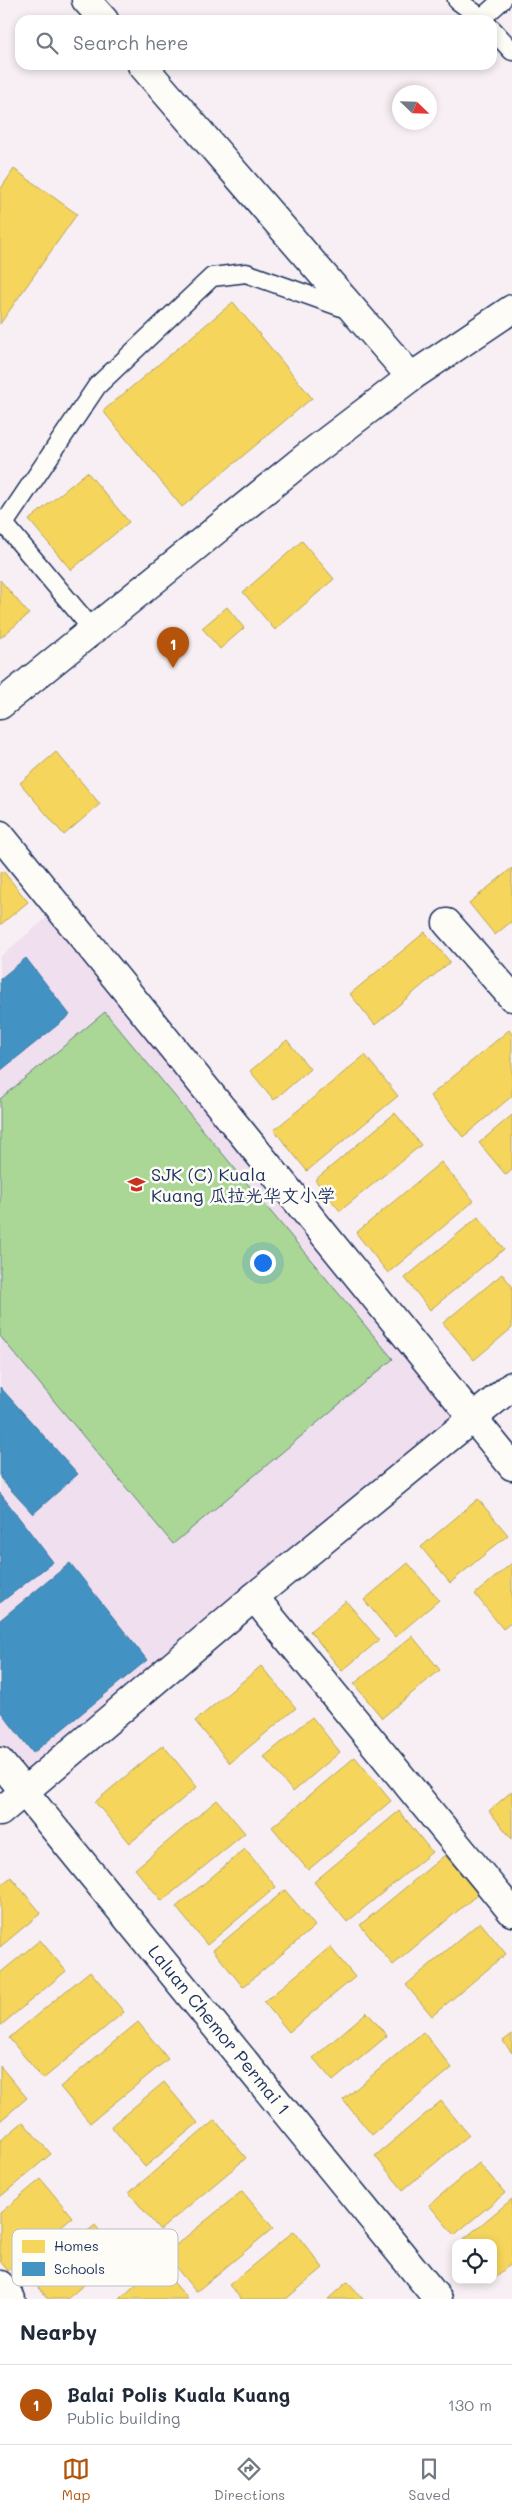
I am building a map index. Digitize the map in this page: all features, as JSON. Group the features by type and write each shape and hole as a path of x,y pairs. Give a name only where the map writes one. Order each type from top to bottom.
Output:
{"street":[{"path":"86,0 100,15"},
{"path":"146,70 411,377"},
{"path":"0,705 306,457 411,377 512,309"},
{"path":"0,835 512,1466"},
{"path":"447,922 512,997"},
{"path":"0,1812 254,1597 512,1386"},
{"path":"254,1597 512,1912"},
{"name":"Laluan Chemor Permai 1","path":"0,1762 438,2299"},
{"path":"0,2286 11,2299"}],"lane":[{"path":"457,0 477,15"},
{"path":"491,15 502,0"},
{"path":"497,34 512,51"},
{"path":"93,630 2,522 97,386 212,277 246,273 355,312"}],"shaded area":[{"name":"SJK (C) Kuala Kuang 瓜拉光华文小学","path":"56,910 456,1412 244,1586 18,1776 0,1754 0,957"}],"green space":[{"path":"105,1012 393,1359 173,1544 0,1336 0,1099"}],"building: Homes":[{"path":"14,169 77,214 0,324 0,190"},
{"path":"233,302 312,398 182,507 103,411"},
{"path":"87,472 129,522 71,570 29,520"},
{"path":"302,541 334,579 275,630 243,592"},
{"path":"0,580 29,614 0,638"},
{"path":"227,607 244,628 220,649 202,628"},
{"path":"56,752 100,804 64,835 20,783"},
{"path":"512,868 512,921 495,935 469,903"},
{"path":"3,871 28,902 0,925 0,873"},
{"path":"425,932 450,962 375,1025 350,994"},
{"path":"509,1030 512,1034 512,1096 463,1137 430,1096"},
{"path":"287,1040 310,1069 274,1100 250,1071"},
{"path":"365,1055 398,1096 307,1171 274,1130"},
{"path":"395,1113 421,1145 340,1211 315,1180"},
{"path":"512,1115 512,1170 506,1175 479,1143"},
{"path":"441,1162 474,1201 388,1273 356,1233"},
{"path":"478,1217 504,1249 430,1310 405,1278"},
{"path":"502,1274 512,1286 512,1328 474,1360 443,1323"},
{"path":"478,1499 508,1535 450,1583 421,1547"},
{"path":"408,1563 439,1600 395,1637 364,1600"},
{"path":"512,1563 512,1622 503,1629 475,1594"},
{"path":"346,1601 379,1640 342,1671 310,1631"},
{"path":"412,1636 440,1670 382,1718 354,1684"},
{"path":"261,1666 296,1708 230,1763 195,1721"},
{"path":"312,1717 340,1752 293,1792 264,1757"},
{"path":"163,1745 197,1787 130,1843 95,1802"},
{"path":"355,1757 391,1801 308,1870 272,1827"},
{"path":"512,1791 512,1839 489,1811"},
{"path":"217,1800 245,1833 162,1901 135,1869"},
{"path":"399,1811 432,1852 347,1922 314,1882"},
{"path":"245,1849 276,1887 207,1945 176,1907"},
{"path":"445,1855 478,1894 393,1965 360,1925"},
{"path":"11,1877 41,1913 0,1947 0,1886"},
{"path":"285,1890 315,1926 243,1987 213,1950"},
{"path":"480,1922 506,1954 432,2016 406,1985"},
{"path":"40,1940 66,1971 0,2026 0,1973"},
{"path":"330,1947 355,1977 289,2032 264,2002"},
{"path":"90,1971 124,2012 43,2079 9,2038"},
{"path":"367,2012 387,2036 333,2081 313,2058"},
{"path":"138,2022 168,2059 90,2123 60,2087"},
{"path":"423,2032 452,2068 372,2135 343,2100"},
{"path":"512,2034 512,2053 503,2041"},
{"path":"0,2066 27,2098 0,2121"},
{"path":"164,2082 198,2123 145,2167 111,2126"},
{"path":"441,2101 469,2135 403,2190 375,2156"},
{"path":"215,2120 246,2158 161,2229 159,2229 129,2193"},
{"path":"23,2122 51,2154 0,2197 0,2141"},
{"path":"479,2163 505,2193 454,2235 429,2205"},
{"path":"41,2179 72,2217 58,2229 12,2229 12,2268 8,2271 0,2261 0,2213"},
{"path":"242,2191 273,2228 196,2292 178,2270 178,2243"},
{"path":"512,2199 512,2263 497,2276 497,2239 464,2239"},
{"path":"95,2225 98,2229 90,2229"},
{"path":"294,2231 323,2268 286,2299 241,2299 229,2285"},
{"path":"347,2282 363,2299 328,2299"},
{"path":"37,2286 82,2286 67,2299 48,2299"},
{"path":"134,2286 177,2286 188,2299 120,2299"}],"building: Schools":[{"path":"26,958 70,1015 0,1071 0,979"},
{"path":"0,1387 78,1474 33,1514 0,1478"},
{"path":"0,1493 53,1562 0,1603"},
{"path":"70,1563 147,1660 33,1753 0,1711 0,1620"}],"place":[{"name":"Balai Polis Kuala Kuang","path":"173,668"},
{"name":"SJK (C) Kuala Kuang 瓜拉光华文小学","path":"137,1185"}]}
